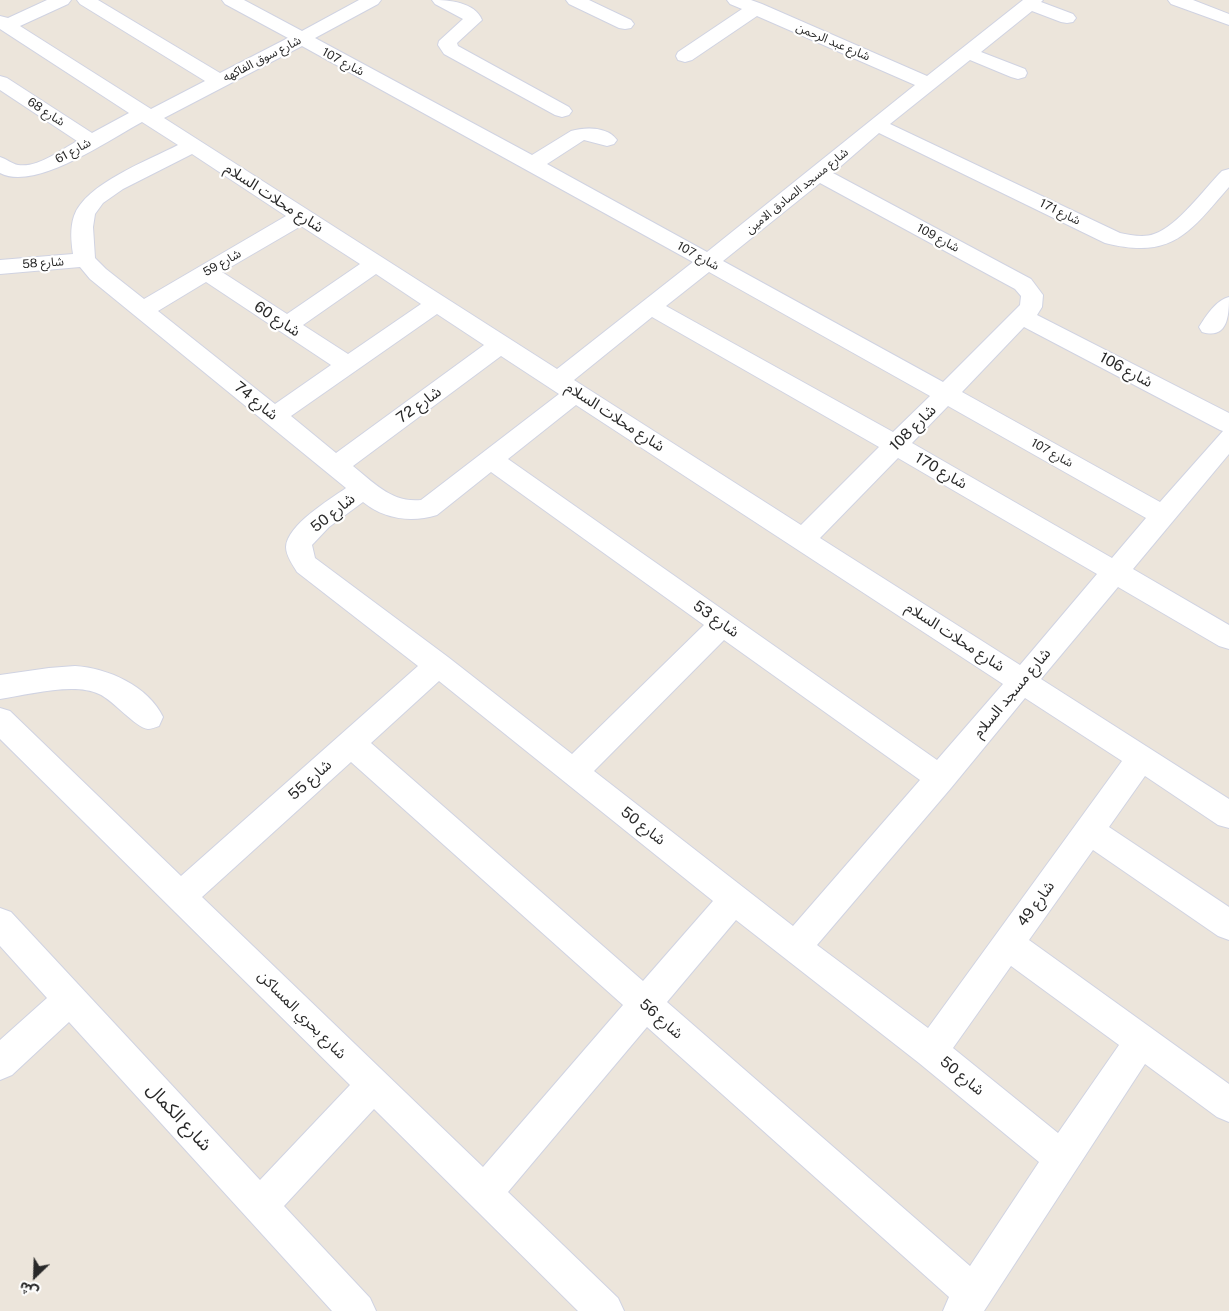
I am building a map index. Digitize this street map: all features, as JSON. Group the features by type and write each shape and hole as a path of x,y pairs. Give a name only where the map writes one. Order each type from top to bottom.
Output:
{"street":[{"path":"4,23 62,0"},
{"path":"86,0 219,81"},
{"name":"شارع 107","path":"231,0 301,40 533,164 1164,515"},
{"name":"شارع سوق الفاكهه","path":"147,115 301,40 372,0"},
{"path":"441,0 472,17 474,20 448,41 448,46 451,50 562,111"},
{"path":"575,0 626,24"},
{"name":"شارع عبد الرحمن","path":"736,0 771,9 929,84"},
{"path":"1177,0 1229,20"},
{"path":"1031,1 1067,18"},
{"name":"شارع مسجد الصادق الامين","path":"567,386 651,307 819,174 1031,1"},
{"path":"685,56 771,9"},
{"name":"شارع محلات السلام","path":"4,23 1229,814"},
{"path":"968,53 1018,73"},
{"name":"شارع 68","path":"0,82 91,141"},
{"name":"شارع 61","path":"0,163 9,170 25,172 46,166 91,141 147,115"},
{"name":"شارع 171","path":"877,125 1113,238 1130,242 1148,242 1164,239 1175,232 1225,185"},
{"path":"533,164 578,135 589,133 607,140"},
{"path":"85,260 82,227 85,214 96,198 116,185 194,145"},
{"name":"شارع 109","path":"819,174 1023,284 1032,295 1031,307 1023,317"},
{"name":"شارع 59","path":"142,310 302,216"},
{"name":"شارع 58","path":"0,267 85,260"},
{"name":"شارع 74","path":"85,260 98,274 363,488 394,508 414,512 428,508 490,459 567,386"},
{"path":"287,325 376,264"},
{"name":"شارع 60","path":"206,272 348,366"},
{"path":"274,416 438,303"},
{"path":"1210,328 1229,304"},
{"name":"شارع 170","path":"651,307 1228,636"},
{"name":"شارع 108","path":"803,539 1023,317"},
{"name":"شارع 106","path":"1023,317 1229,424"},
{"name":"شارع 72","path":"336,466 501,344"},
{"name":"شارع مسجد السلام","path":"795,947 941,779 1114,571 1229,438"},
{"name":"شارع 53","path":"490,459 941,779"},
{"name":"شارع 50","path":"363,488 312,529 300,542 299,555 306,565 438,665 795,947 931,1051 1062,1158"},
{"path":"574,771 723,624"},
{"name":"شارع 55","path":"182,895 438,665"},
{"path":"0,687 74,679 98,681 126,696 149,717"},
{"name":"شارع بحري المساكن","path":"0,720 182,895 373,1085 605,1311"},
{"name":"شارع 56","path":"350,743 644,1003 968,1302"},
{"name":"شارع 49","path":"931,1051 1141,758"},
{"path":"1089,830 1229,925"},
{"path":"484,1193 734,898"},
{"name":"شارع الكمال","path":"0,923 357,1311"},
{"path":"1008,944 1229,1104"},
{"path":"0,1063 70,999"},
{"path":"968,1302 1141,1041"},
{"path":"260,1206 373,1085"}]}
